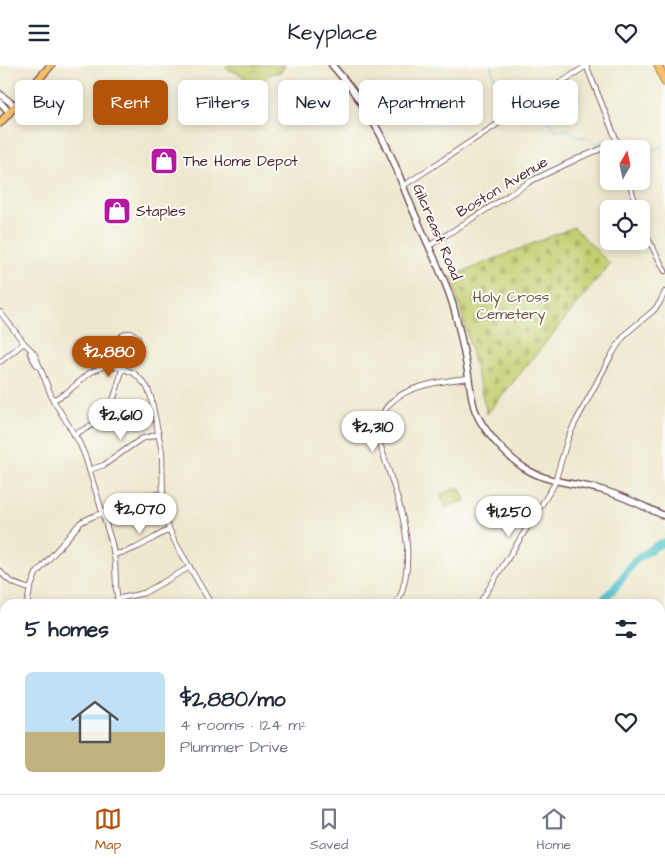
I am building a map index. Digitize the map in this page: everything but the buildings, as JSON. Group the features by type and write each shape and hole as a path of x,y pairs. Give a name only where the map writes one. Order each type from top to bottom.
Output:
{"highway":[{"path":"658,65 665,82"},
{"path":"662,65 665,73"}],"main road":[{"path":"38,80 51,65"},
{"path":"0,123 15,106"}],"street":[{"name":"Gilcreast Road","path":"332,65 351,89 375,126 393,160 440,270 454,306 476,410 490,436 514,460 526,469 543,477 604,490 665,516"},
{"path":"403,186 586,65 617,140"},
{"path":"0,94 15,106"},
{"path":"0,102 9,113"},
{"name":"Boston Avenue","path":"429,246 531,181 600,149"},
{"path":"650,242 665,271"},
{"path":"482,599 556,480 571,432 611,356 630,330 660,304 665,292"},
{"path":"0,312 35,355 53,400 82,449 114,554 118,599"},
{"path":"124,335 135,335 138,339 138,346 133,352 127,352 121,347 120,342 124,335"},
{"path":"0,363 24,343"},
{"path":"74,435 102,418 109,409 127,352"},
{"path":"53,400 66,393 98,368 122,368 134,373 147,387 151,397 162,452 164,511 169,530 207,599"},
{"path":"399,599 408,562 407,543 402,514 378,434 382,414 387,406 402,394 411,390 429,384 469,378"},
{"path":"89,470 104,465 141,439 158,434"},
{"path":"28,599 30,589 39,570 85,519 103,514 144,495 163,494"},
{"path":"114,554 132,551 169,530"},
{"path":"124,599 144,593 190,567"},
{"path":"0,571 12,583 30,589"}],"green space":[{"path":"227,65 285,65 281,72 271,74 263,80 245,80 239,73 226,69"},
{"name":"Holy Cross Cemetery","path":"574,227 610,264 487,414 452,276"},
{"path":"460,487 465,501 445,507 441,494"}],"waterway":[{"path":"492,65 493,74 499,80"},
{"path":"551,125 556,130 568,130 579,137 587,137 596,144 614,139"},
{"path":"650,149 665,146"},
{"path":"605,599 635,560 665,542"}],"place":[{"name":"The Home Depot","path":"164,161"},
{"name":"Staples","path":"117,211"}]}
